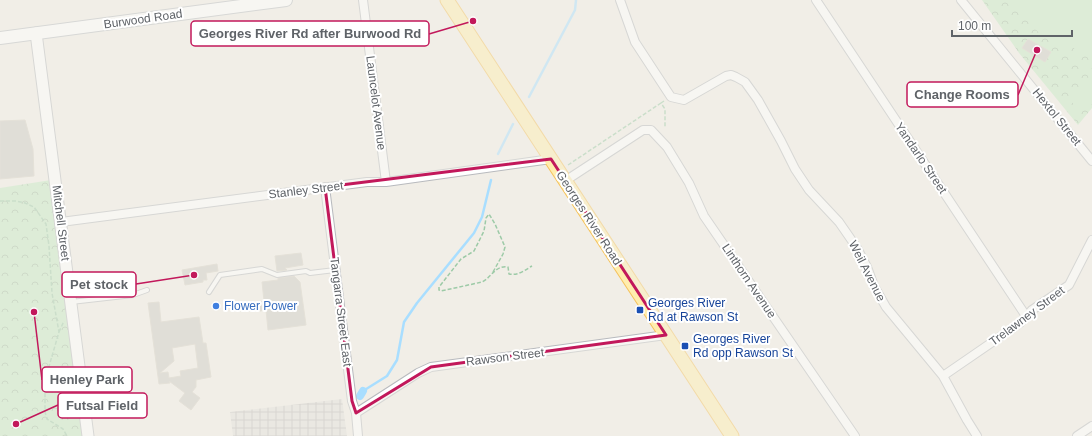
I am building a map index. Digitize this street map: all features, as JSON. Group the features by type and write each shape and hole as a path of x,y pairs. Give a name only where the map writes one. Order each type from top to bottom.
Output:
{"main road":[{"name":"Burwood Road","path":"0,38 252,2 286,0"},
{"name":"Georges River Road","path":"447,0 732,436"}],"street":[{"name":"Launcelot Avenue","path":"363,0 386,182"},
{"name":"Weil Avenue","path":"620,0 635,42 671,97 684,100 726,76 731,75 745,82 758,100 795,169 809,190 839,222 857,248 867,267 874,286 886,307 943,376 977,436"},
{"name":"Yandarlo Street","path":"816,0 1026,316"},
{"name":"Hextol Street","path":"961,0 1092,161"},
{"name":"Mitchell Street","path":"36,33 88,436"},
{"name":"Linthorn Avenue","path":"565,181 643,130 650,130 655,134 675,159 689,183 704,216 855,436"},
{"name":"Stanley Street","path":"61,222 367,182 386,182 551,159"},
{"name":"Tangarra Street East","path":"325,188 352,401 356,413 358,436"},
{"name":"Trelawney Street","path":"943,376 1020,323 1032,310 1069,285 1092,240"},
{"name":"Rawson Street","path":"356,413 418,373 431,367 666,335"},
{"path":"1077,436 1092,426"}],"lane":[{"path":"209,292 220,275 262,269 277,275 306,271 310,274 335,270"},
{"path":"71,302 133,295 147,290"}],"path":[{"path":"568,166 664,101"},
{"path":"661,103 665,109 665,128"},
{"path":"0,201 16,200 34,207 46,224 52,293 59,332 45,380 45,412 47,419 63,429 67,436"},
{"path":"493,272 503,254 505,246 489,214 486,218 484,231 474,251 461,259 439,287 439,290 441,291 482,282 501,267 507,267 509,274 513,275 519,274 532,266"}],"highlighted area":[{"path":"551,159 666,335 431,367 356,413 352,401 325,187"}],"shaded area":[{"path":"342,399 347,436 233,436 230,412"}],"green space":[{"path":"982,0 1092,0 1092,108 1078,125 1019,53"},
{"path":"1019,0 1092,0 1092,52 1079,58 1074,48 1055,43 1044,37 1030,23 1023,12"},
{"path":"1092,73 1092,92 1079,108 1070,101"},
{"path":"51,180 83,436 0,436 0,188"}],"building":[{"path":"1028,39 1051,52 1045,62 1022,48"},
{"path":"25,120 33,149 34,176 0,179 0,121"},
{"path":"301,253 303,265 285,268 287,270 277,271 275,256"},
{"path":"217,264 218,271 206,273 207,280 185,285 182,270"},
{"path":"294,276 300,282 306,325 268,330 266,310 260,311 259,302 264,301 262,282"},
{"path":"159,302 161,322 199,317 203,343 206,343 211,377 196,380 196,387 192,392 200,398 191,410 179,401 185,393 169,381 170,383 159,384 148,303","holes":["195,344 198,368 180,371 181,376 169,378 168,372 160,373 174,361 172,348"]}],"waterway":[{"path":"529,97 575,10 576,0"},
{"path":"498,154 513,124"},
{"path":"363,391 387,376 397,360 404,322 417,303 474,233 482,217 491,180"},
{"path":"360,396 363,391"}],"place":[{"name":"Georges River Rd after Burwood Rd","path":"473,21"},
{"name":"Change Rooms","path":"1037,50"},
{"name":"Pet stock","path":"194,275"},
{"name":"Flower Power","path":"216,306"},
{"name":"Georges River Rd at Rawson St","path":"640,310"},
{"name":"Henley Park","path":"34,312"},
{"name":"Georges River Rd opp Rawson St","path":"685,346"},
{"name":"Futsal Field","path":"16,424"}]}
